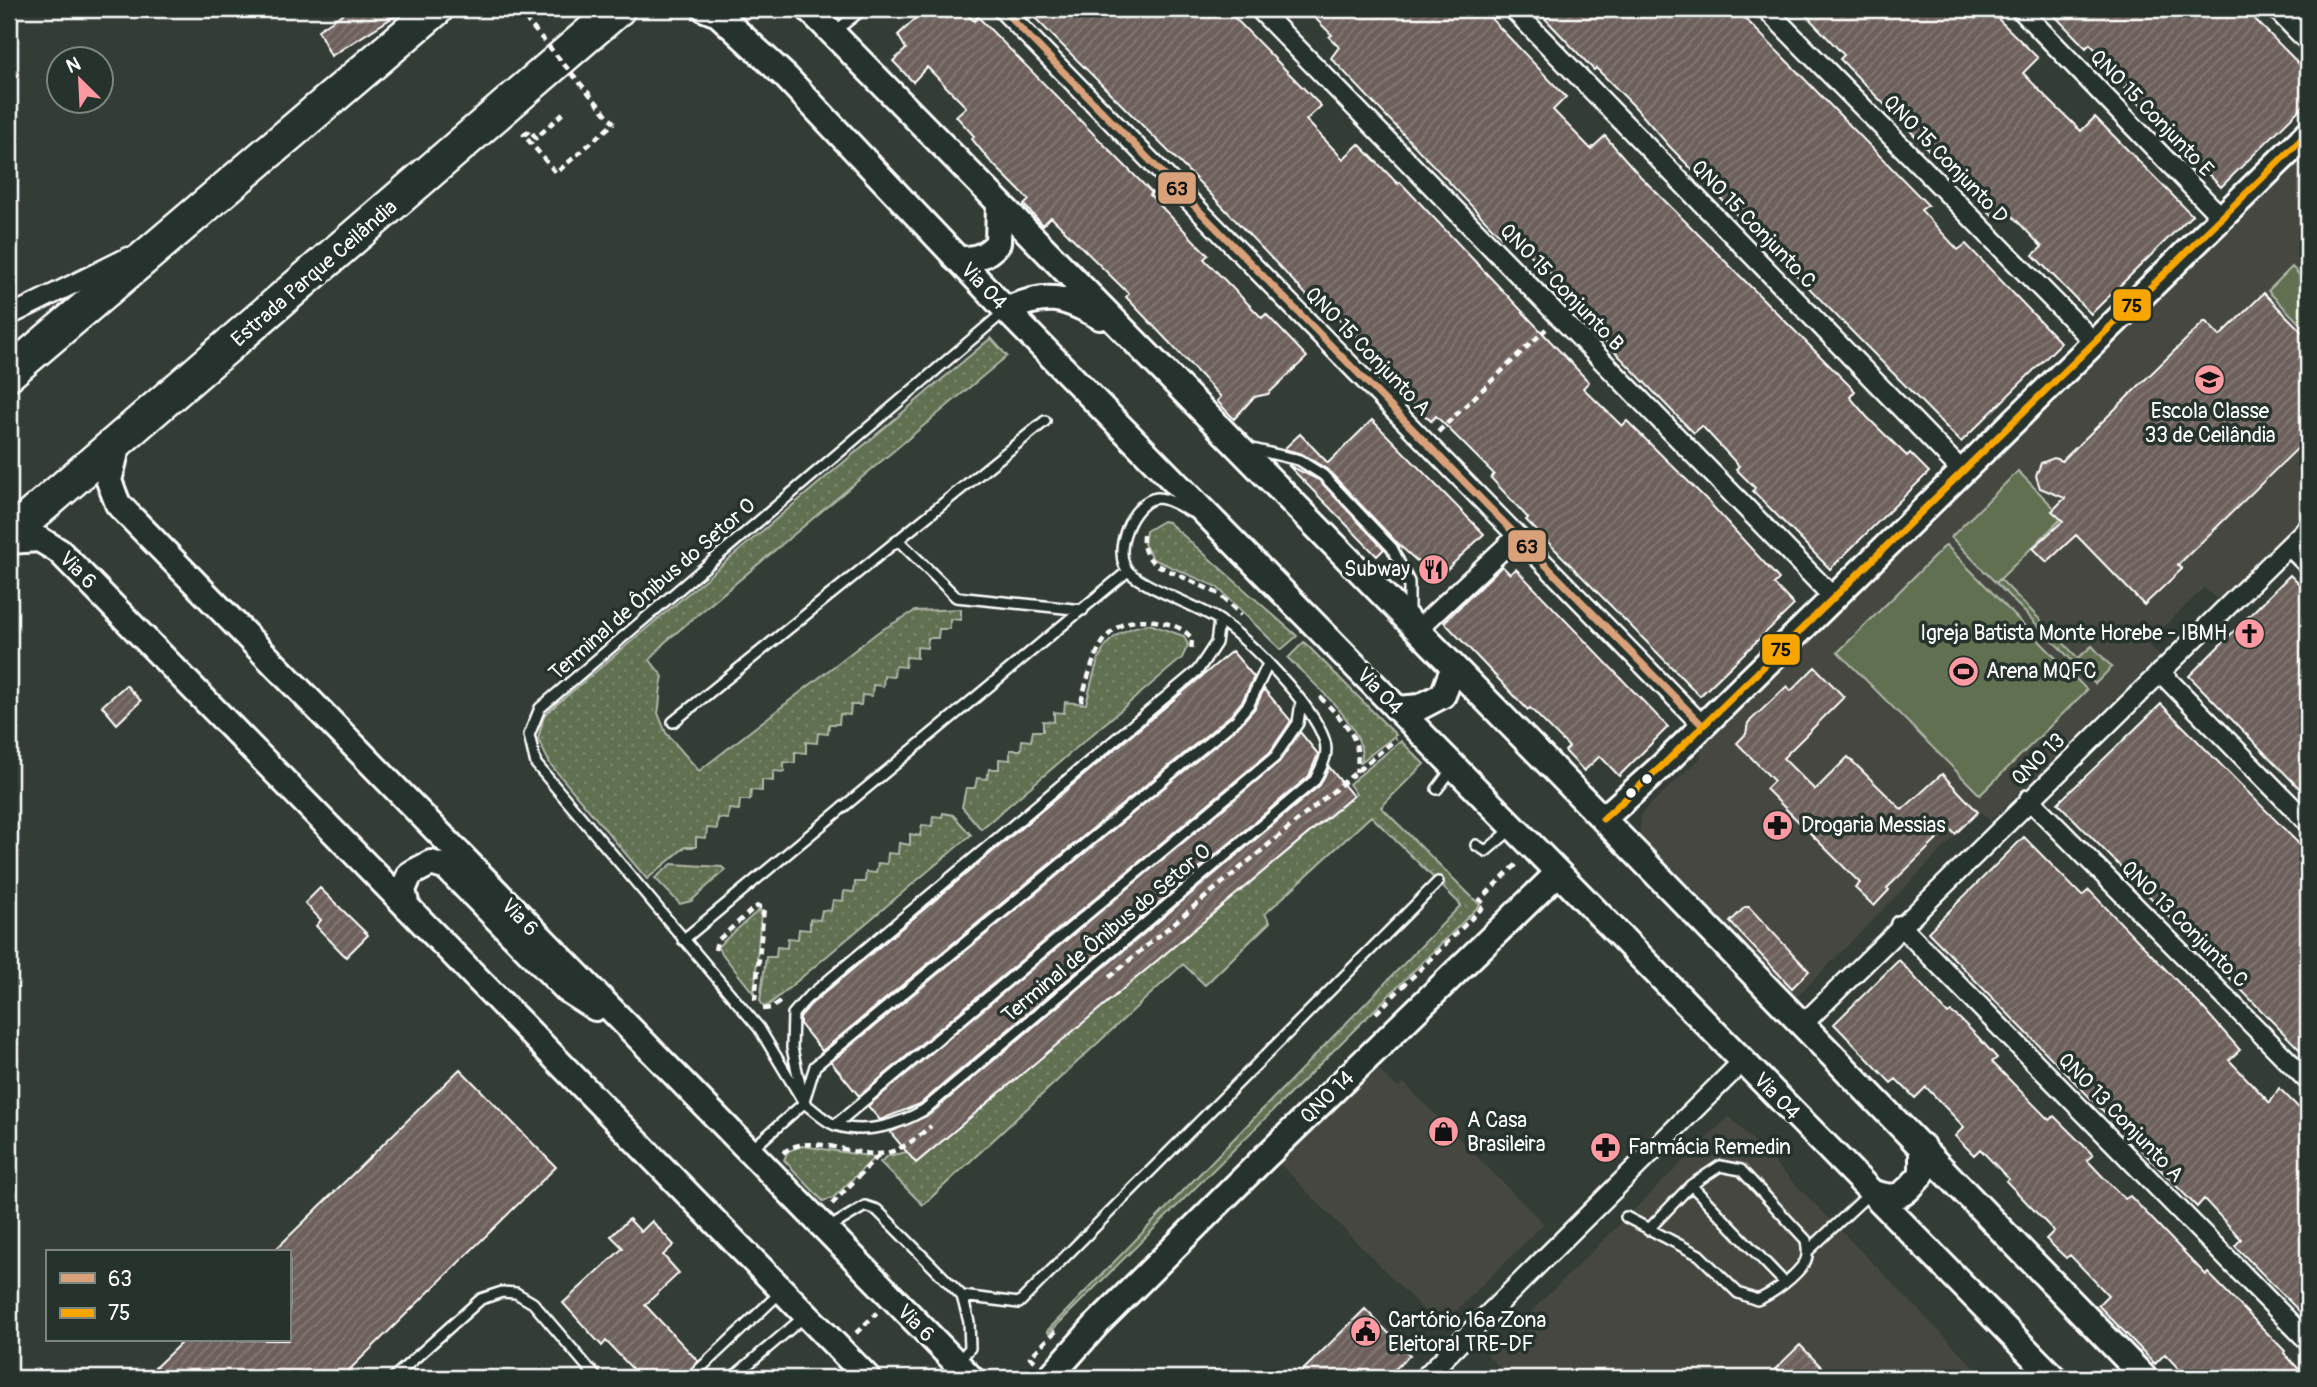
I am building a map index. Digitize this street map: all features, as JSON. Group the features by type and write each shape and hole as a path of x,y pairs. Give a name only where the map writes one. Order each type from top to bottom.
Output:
{"highway":[{"path":"9,373 436,9"},
{"name":"Estrada Parque Ceilândia","path":"9,534 618,9"}],"main road":[{"name":"Via O4","path":"705,9 718,14 786,77 1006,310 1454,766 1508,833 1558,873 2054,1378"},
{"path":"809,9 1453,669 1603,819 2145,1378"},
{"path":"1603,819 1662,766 2308,133"},
{"path":"956,258 980,257 988,254 998,243 999,204"},
{"path":"1006,310 1030,299 1054,297 1078,304 1122,330"},
{"name":"Via 6","path":"120,440 108,481 118,504 964,1371"},
{"name":"Via 6","path":"9,541 39,539 59,551 869,1378"},
{"path":"1398,709 1420,707 1443,695 1453,669"},
{"path":"407,906 403,890 410,874 416,868 432,863 447,868 567,990 633,1033"},
{"name":"QNO 14","path":"1049,1378 1098,1323 1558,873"},
{"path":"1871,1192 1890,1199 1904,1194 1922,1174 1922,1146"},
{"name":"QNO 14","path":"1033,1378 1098,1323"}],"street":[{"name":"QNO 15 Conjunto A","path":"1002,9 1702,725"},
{"name":"QNO 15 Conjunto B","path":"1259,9 1833,597"},
{"name":"QNO 15 Conjunto C","path":"1513,9 1963,472"},
{"name":"QNO 15 Conjunto D","path":"1766,9 2094,342"},
{"name":"QNO 15 Conjunto E","path":"2020,9 2222,218"},
{"path":"2276,9 2308,41"},
{"path":"9,316 166,239"},
{"name":"QNO 13","path":"1802,1025 1900,925 2308,527"},
{"path":"1413,627 1517,536"},
{"path":"2289,546 2308,565"},
{"path":"2160,672 2308,822"},
{"name":"QNO 13 Conjunto C","path":"2029,799 2308,1081"},
{"name":"QNO 13 Conjunto A","path":"1900,925 2308,1341"},
{"path":"1424,1378 1743,1061"}],"lane":[{"path":"833,33 863,9"},
{"name":"Terminal de Ônibus do Setor O","path":"1006,310 551,698 533,720 529,735 536,764 759,1028 804,1103 835,1125 876,1129 902,1122 924,1110 1315,780 1326,759 1325,741 1301,702 1268,664 1219,621 1128,571"},
{"path":"673,722 1045,421"},
{"path":"1235,445 1299,460 1322,475 1392,548 1409,582 1413,627"},
{"path":"683,940 1128,571 1121,555 1125,528 1147,503 1156,498 1169,500 1221,528"},
{"path":"898,540 956,597 1083,610"},
{"path":"804,1103 792,1048 793,1014 805,1000 1198,670 1216,643 1219,621"},
{"path":"750,1151 804,1103 815,1066 1236,720 1249,704 1268,664"},
{"name":"Terminal de Ônibus do Setor O","path":"835,1125 1276,757 1298,723 1301,702"},
{"path":"1437,789 1454,766"},
{"path":"1476,845 1486,851 1508,833"},
{"path":"962,1296 1019,1303 1438,882"},
{"path":"1626,1217 1648,1230 1699,1255 1738,1293 1757,1300 1769,1296 1806,1261 1808,1251 1806,1240 1741,1170 1720,1167 1691,1185 1648,1230"},
{"path":"1691,1185 1784,1282"},
{"path":"1808,1251 1871,1192"},
{"path":"826,1230 865,1206 877,1210 962,1296 969,1322 971,1348 964,1371"},
{"path":"690,1378 782,1291"},
{"path":"393,1378 481,1299 502,1292 516,1293 533,1303 597,1378"},
{"path":"732,1378 806,1315"}],"path":[{"path":"517,9 614,122 556,173 524,135 530,130 536,138 563,113"},
{"path":"1426,443 1559,316"},
{"path":"1081,702 1101,642 1110,632 1128,623 1149,620 1185,629 1192,639 1192,650 1186,660"},
{"path":"1366,1023 1485,905 1480,900 1524,858 1508,833"},
{"path":"716,955 714,947 717,941 754,908 764,908 754,1000"},
{"path":"747,991 763,1009 768,1010 783,999"},
{"path":"839,1348 892,1299"},
{"path":"1014,1378 1036,1362 1030,1357 1060,1327"}],"shaded area":[{"path":"2308,151 2308,511 2218,600 2204,588 2147,643 2160,656 1990,821 1980,811 1796,998 1639,838 1641,813 1701,757 1699,748"},
{"path":"1377,1068 1398,1088 1404,1083 1544,1224 1440,1327 1279,1163"},
{"path":"1729,1116 1985,1378 1510,1378 1487,1355"}],"green space":[{"path":"2292,267 2308,284 2308,332 2268,291"},
{"path":"991,338 1007,356 664,643 650,660 663,677 658,713 666,733 699,771 878,632 915,611 961,609 961,620 950,619 950,629 939,629 938,638 928,638 927,648 917,647 917,658 906,657 905,667 895,666 894,677 884,676 883,686 873,685 872,696 862,695 861,705 851,705 850,715 840,714 839,724 829,724 828,734 818,733 817,743 806,742 806,753 795,752 795,763 784,762 784,772 773,771 773,781 762,780 762,791 751,790 750,800 740,800 739,810 729,809 728,819 718,818 717,829 707,828 706,838 696,837 696,847 685,847 647,879 550,764 538,739 544,715"},
{"path":"2018,471 2063,517 1996,583 1951,537"},
{"path":"1163,521 1168,522 1297,636 1281,650 1217,587 1153,559 1144,544 1146,531"},
{"name":"Arena MQFC","path":"1946,545 2087,690 1980,795 1838,652"},
{"path":"2000,579 2078,658 2092,646 2112,667 2095,684 1996,583"},
{"path":"1149,624 1184,636 1188,645 1182,658 981,829 962,807 966,788 975,788 977,778 987,779 989,769 999,769 999,759 1010,760 1010,750 1021,750 1022,740 1031,741 1033,731 1043,731 1043,721 1054,722 1054,712 1064,713 1065,702 1086,704 1098,661 1110,641 1132,628"},
{"path":"1304,642 1396,735 1361,762 1361,749 1347,720 1288,658"},
{"path":"1401,741 1424,764 1381,807 1480,905 1049,1333 1047,1331 1461,905 1371,816 1265,914 1270,922 1205,985 1183,964 923,1205 880,1162 888,1156 911,1151 919,1160 1356,794 1349,784"},
{"path":"943,813 953,815 971,835 765,1008 760,1001 766,957 776,957 777,947 787,948 788,938 798,939 799,929 810,930 810,919 820,920 822,910 831,911 833,900 843,901 844,891 854,892 855,882 865,882 866,872 876,873 878,863 887,864 888,853 898,854 899,843 910,845 910,834 920,836 922,825 932,826 933,816 942,817"},
{"path":"672,864 722,867 725,870 691,901 680,904 655,878"},
{"path":"760,909 761,913 754,994 717,947"},
{"path":"802,1146 875,1157 833,1198 823,1201 784,1160 788,1151"}],"building":[{"path":"350,9 406,9 331,56 318,30"},
{"path":"926,9 962,9 974,21 978,17 1152,193 1150,195 1208,255 1204,259 1262,318 1266,314 1307,357 1268,394 1254,397 1234,419 1217,401 1221,397 1126,297 1129,294 1051,217 1043,225 1024,205 1029,200 989,160 972,139 974,136 956,116 966,107 927,67 913,82 893,61 906,49 898,35"},
{"path":"1026,9 1226,9 1321,106 1306,120 1343,159 1359,144 1398,184 1400,182 1589,382 1583,388 1622,426 1627,421 1706,499 1779,579 1774,584 1794,605 1700,696 1526,520 1528,518 1491,478 1494,474 1436,416 1431,421 1410,402 1354,342 1358,338 1319,299 1314,303 1201,184"},
{"path":"1306,9 1482,9 1566,97 1553,110 1591,149 1605,136 1641,177 1855,391 1850,397 1867,417 1907,456 1910,453 1929,472 1830,569 1753,491 1755,488 1736,469 1739,466 1702,426 1694,433 1560,295 1567,290 1507,232 1501,237 1331,58 1339,47 1329,37 1332,35"},
{"path":"1536,9 1736,9 1928,205 1921,210 1958,250 1966,244 2061,343 1961,442"},
{"path":"1800,9 1988,9 2038,58 2023,73 2046,97 2081,131 2095,117 2192,215 2091,314 2033,255 2042,247 2004,207 1993,216 1840,59 1844,55"},
{"path":"2048,9 2245,9 2308,73 2308,101 2221,187 2124,88 2129,84 2090,44 2086,48"},
{"path":"2264,293 2308,338 2308,411 2301,418 2308,426 2308,438 2178,565 2182,569 2144,605 2076,535 2047,562 2033,548 2063,521 2052,511 2065,498 2040,488 2036,476 2041,463 2054,458 2062,461 2205,321 2220,336"},
{"path":"1372,420 1484,534 1437,579 1398,544 1328,470 1302,454 1284,449 1300,434 1328,463"},
{"path":"1288,465 1319,480 1384,549 1377,556"},
{"path":"1502,566 1510,574 1516,569 1668,727 1619,776 1600,756 1584,771 1565,751 1569,747 1530,708 1528,710 1444,622"},
{"path":"2290,575 2308,593 2308,797 2189,676"},
{"path":"1232,651 1254,677 1243,700 1231,715 822,1051 800,1024 800,1017 810,1005"},
{"path":"1815,667 1844,697 1783,758 1815,790 1848,757 1902,810 1942,774 1978,812 1955,834 1949,828 1887,888 1889,890 1874,906 1855,888 1860,883 1766,789 1774,781 1737,743 1746,734 1748,723 1787,686 1791,691"},
{"path":"126,685 141,701 117,724 102,706"},
{"path":"1264,689 1291,721 1270,752 859,1096 831,1062 1240,725 1255,708"},
{"path":"2161,704 2308,853 2308,1058 2058,803"},
{"path":"1300,732 1318,754 1309,776 920,1104 880,1120 868,1106 1279,762"},
{"path":"1329,767 1353,796 916,1163 890,1132 929,1115 1320,785"},
{"path":"2024,837 2082,896 2089,890 2204,1009 2240,1050 2229,1060 2270,1103 2279,1088 2308,1117 2308,1320 2235,1246 2241,1239 2204,1199 2197,1207 1928,932"},
{"path":"320,888 368,935 346,957 316,926 321,920 305,903"},
{"path":"1745,907 1749,907 1809,971 1792,988 1730,922"},
{"path":"1899,960 1948,1014 1951,1012 1959,1018 1978,1037 1997,1058 1992,1062 2049,1120 2054,1116 2093,1155 2087,1160 2106,1180 2125,1199 2130,1196 2206,1275 2208,1273 2285,1351 2307,1378 2187,1378 2165,1354 2155,1364 2098,1305 2108,1295 2070,1255 2066,1258 2046,1239 2054,1231 2006,1181 2009,1179 1980,1149 1974,1155 1955,1136 1964,1127 1926,1087 1915,1098 1896,1079 1891,1083 1834,1024"},
{"path":"460,1069 556,1167 341,1378 144,1378 182,1342 290,1342 290,1250 275,1250"},
{"path":"629,1219 641,1232 652,1221 674,1245 663,1255 679,1273 645,1305 698,1361 683,1378 641,1378 606,1341 602,1346 563,1303 623,1248 611,1236"},
{"name":"Cartório 16ª Zona Eleitoral TRE-DF","path":"1365,1309 1410,1355 1386,1378 1295,1378"},
{"path":"1800,1345 1832,1378 1766,1378"}],"transit line":[{"name":"63","path":"1002,9 1702,725"},
{"name":"75","path":"1603,819 1662,766 2308,133"}],"place":[{"name":"Escola Classe 33 de Ceilândia","path":"2210,379"},
{"name":"Subway","path":"1433,569"},
{"name":"Igreja Batista Monte Horebe - IBMH","path":"2250,633"},
{"name":"Arena MQFC","path":"1963,671"},
{"name":"Drogaria Messias","path":"1778,825"},
{"name":"A Casa Brasileira","path":"1444,1132"},
{"name":"Farmácia Remedin","path":"1605,1147"},
{"name":"Cartório 16ª Zona Eleitoral TRE-DF","path":"1365,1332"}]}
